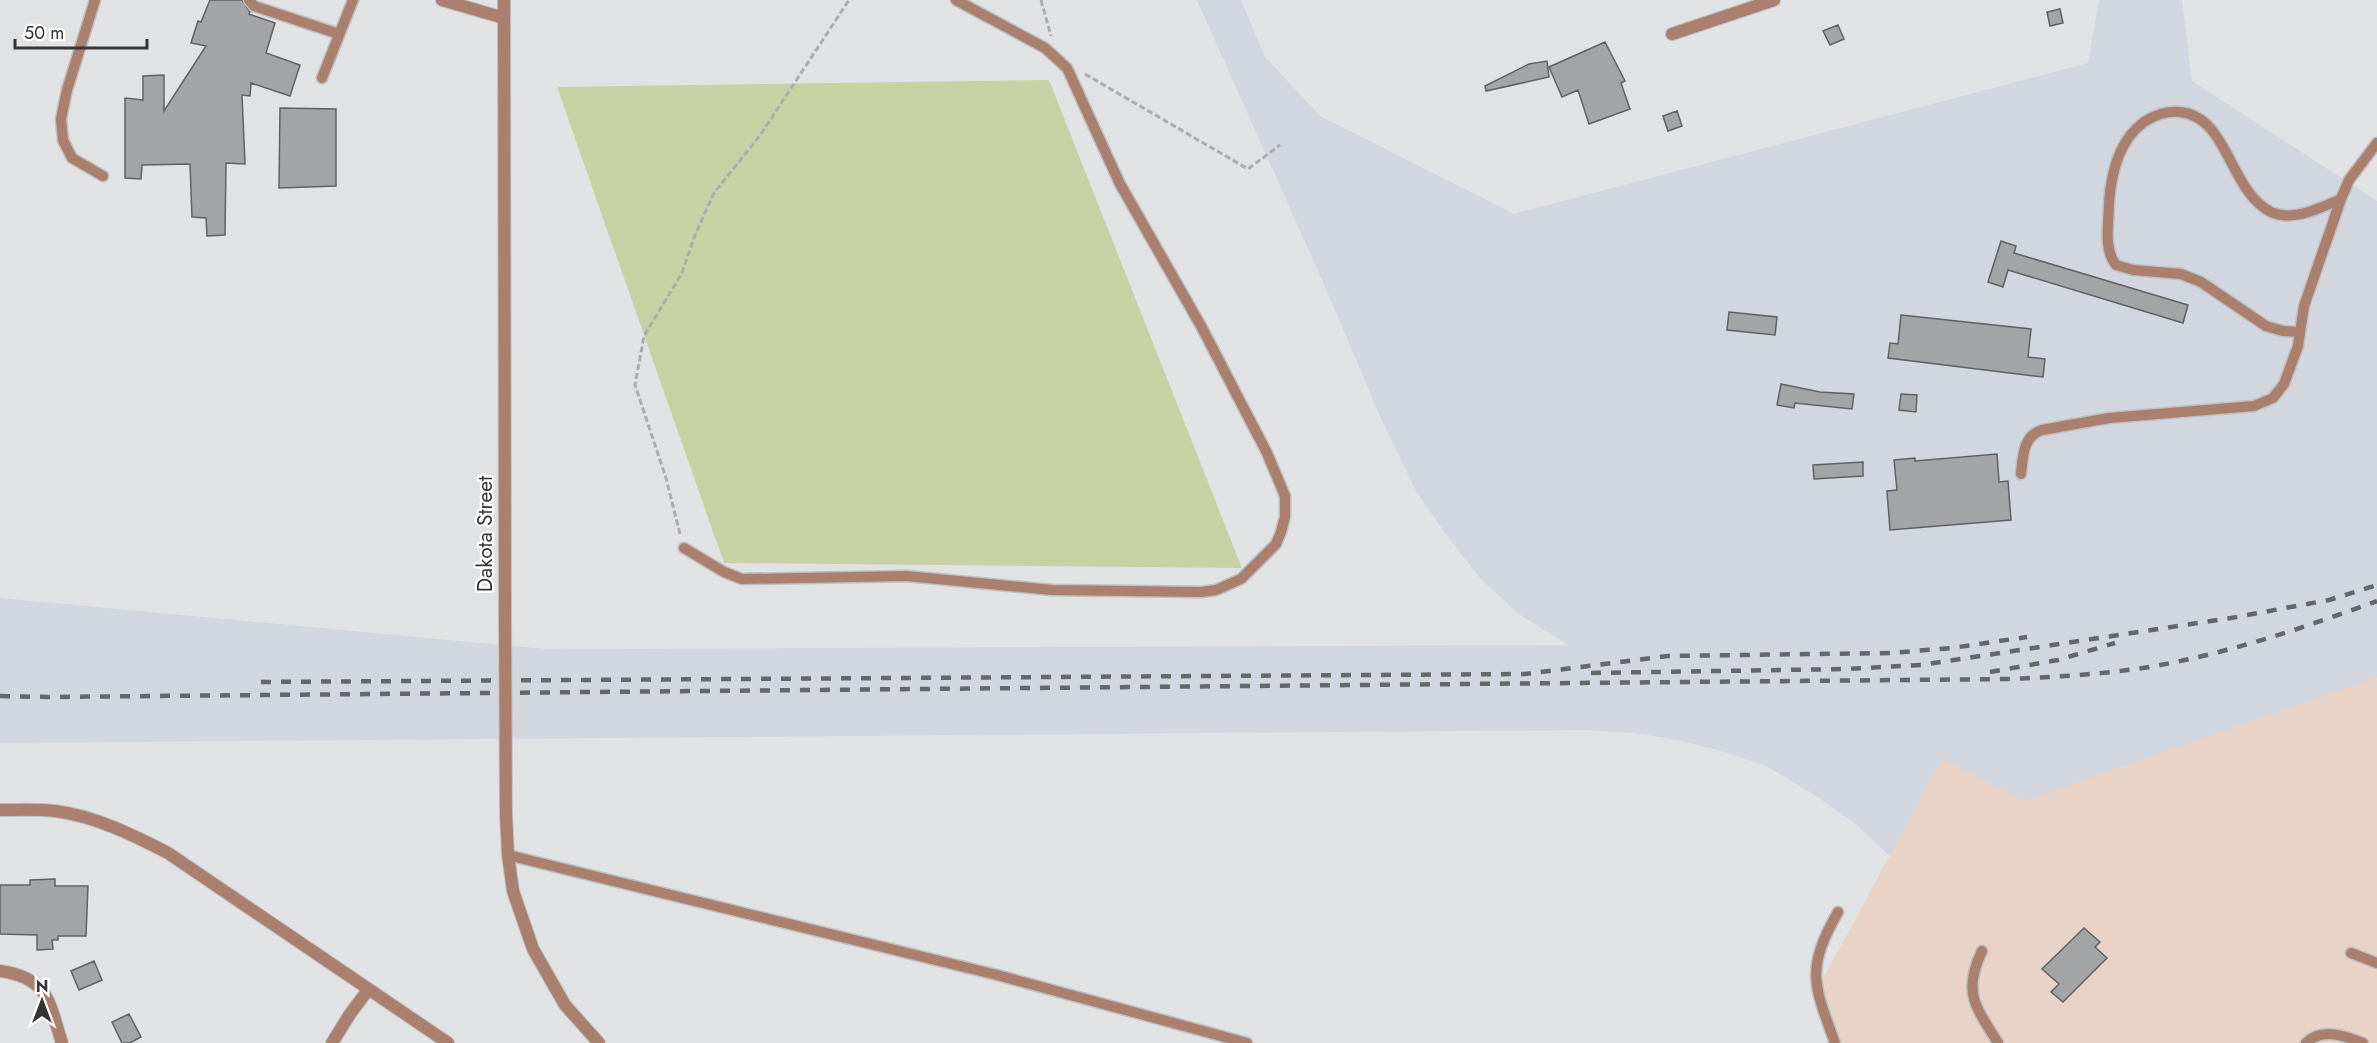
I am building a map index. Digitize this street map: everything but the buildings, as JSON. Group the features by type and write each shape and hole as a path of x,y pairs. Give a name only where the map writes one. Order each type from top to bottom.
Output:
{"street":[{"path":"442,0 504,18"},
{"name":"Dakota Street","path":"504,0 505,616 508,855 513,891 534,949 565,1005 599,1043"},
{"path":"1672,34 1774,0"},
{"path":"0,810 56,811 88,819 136,837 168,853 448,1043"},
{"path":"0,971 29,978 38,985 47,997 62,1043"},
{"path":"332,1043 368,990"}],"lane":[{"path":"95,0 67,90 61,119 63,140 72,158 103,176"},
{"path":"249,0 263,9 339,34"},
{"path":"322,78 353,0"},
{"path":"684,548 717,568 742,579 906,576 1052,590 1180,592 1216,590 1230,585 1257,565 1276,544 1285,517 1285,496 1271,462 1201,326 1120,184 1074,80 1058,58 1045,48 956,0"},
{"path":"2300,332 2283,331 2266,326 2201,282 2181,274 2133,270 2116,264 2109,252 2111,178 2125,145 2145,122 2164,113 2187,113 2209,126 2247,190 2271,211 2295,215 2321,208 2341,199"},
{"path":"2021,474 2027,441 2033,434 2042,430 2109,418 2243,407 2266,402 2279,393 2292,367 2304,306 2341,199 2349,180 2377,143"},
{"path":"508,855 997,975 1247,1043"},
{"path":"1835,1043 1817,994 1815,978 1818,955 1826,933 1838,912"},
{"path":"1982,951 1973,974 1972,993 1985,1022 1998,1043"},
{"path":"2351,953 2377,963"},
{"path":"2306,1043 2315,1036 2330,1034 2363,1043"}],"path":[{"path":"684,548 666,478 635,385 644,336 682,273 695,235 714,194 760,134 849,0"},
{"path":"1041,0 1058,58 1248,169 1280,145"}],"shaded area":[{"path":"1197,0 1241,0 1265,57 1320,116 1514,214 2088,63 2099,0 2182,0 2192,81 2377,201 2377,677 2024,801 1942,759 1890,856 1857,825 1815,795 1766,766 1718,750 1673,739 1634,733 1589,730 0,743 0,598 546,649 1568,645 1519,614 1481,579 1416,491 1383,423"},
{"path":"2377,674 2377,1043 1840,1043 1818,988 1942,759"}],"green space":[{"path":"1049,80 1242,568 724,563 557,87"}],"railway":[{"path":"1591,673 1845,669 1921,665 2231,618 2329,600 2377,585"},
{"path":"0,696 2012,679 2121,671 2185,660 2282,634 2377,601"},
{"path":"261,682 1525,674 1668,656 1890,653 1952,648 2027,637"},
{"path":"1990,672 2058,660 2115,643"}]}
